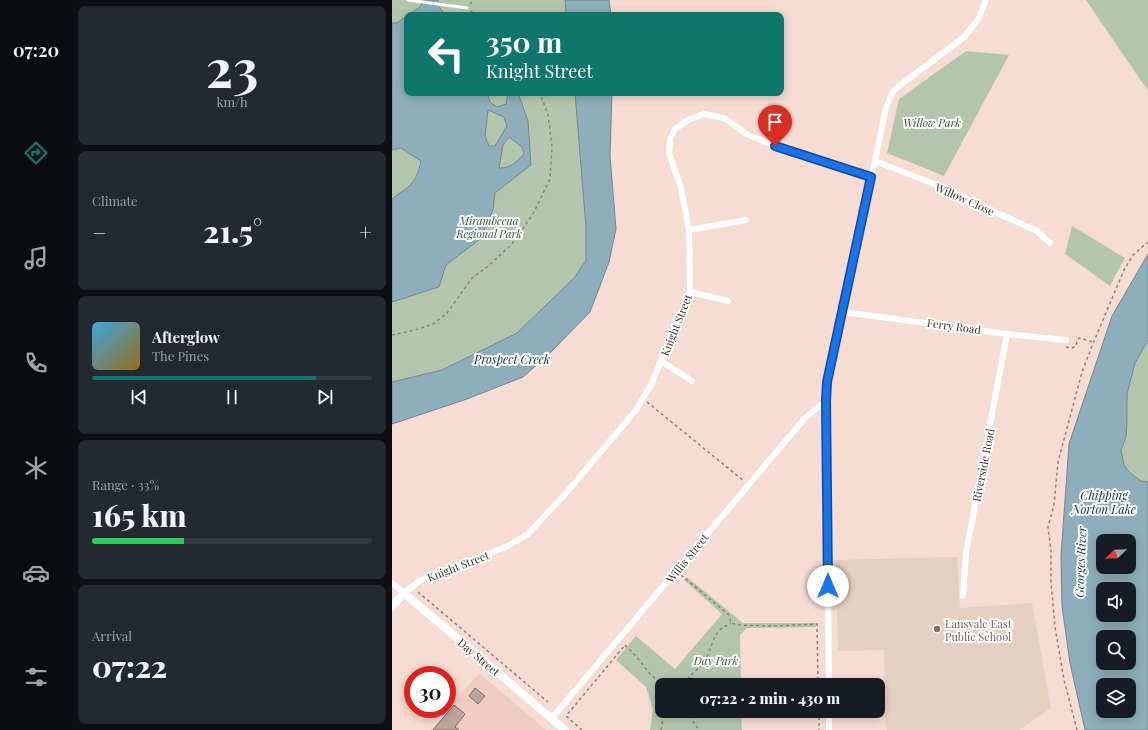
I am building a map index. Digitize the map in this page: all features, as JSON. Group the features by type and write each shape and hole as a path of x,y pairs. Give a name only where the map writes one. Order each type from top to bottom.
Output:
{"street":[{"path":"829,678 827,382 886,107 894,90 964,37 978,20 986,0"},
{"name":"Knight Street","path":"392,607 404,593 421,580 508,546 528,534 567,492 631,416 643,399 651,385 690,292 690,230 681,188 669,153 670,139 675,129 688,120 704,114 724,118 748,135 788,151 871,177"},
{"name":"Willow Close","path":"875,161 929,182 1037,231 1050,243"},
{"path":"690,230 746,220"},
{"path":"690,292 728,301"},
{"name":"Ferry Road","path":"843,312 1007,334 1066,340"},
{"name":"Riverside Road","path":"963,596 966,553 1007,334"},
{"path":"661,361 692,381"},
{"name":"Willis Street","path":"552,718 677,571 748,484 806,418 826,401"},
{"name":"Day Street","path":"392,584 565,730"},
{"path":"829,718 829,730"}],"lane":[{"path":"408,0 467,8"}],"path":[{"path":"392,334 415,330 433,324 447,313 472,278 512,245 533,214 550,179 552,146 548,115 541,96"},
{"path":"1077,730 1064,680 1055,627 1051,583 1051,551 1048,527 1054,505 1058,462 1082,372 1124,270 1133,255 1148,242"},
{"path":"1066,340 1066,347 1072,348 1076,346 1079,338 1094,342"},
{"path":"643,399 748,484"},
{"path":"677,571 729,615 731,623"},
{"path":"418,592 548,702"},
{"path":"688,678 703,664 708,656 713,638 722,628 731,623 739,625 772,626 817,624 818,678"},
{"path":"619,639 655,678"},
{"path":"582,730 566,716 625,645"},
{"path":"661,730 664,718"},
{"path":"690,718 698,730"},
{"path":"818,718 819,730"}],"shaded area":[{"name":"Lansvale East Public School","path":"957,557 960,608 1032,603 1051,708 1019,730 887,730 885,724 884,650 838,651 836,560"},
{"path":"479,673 546,730 431,730 441,718 456,718 456,700"}],"green space":[{"name":"Mirambeena Regional Park","path":"392,0 565,0 566,12 404,12 404,96 575,96 586,227 586,260 575,277 517,333 442,370 392,382"},
{"path":"1086,0 1148,0 1148,91"},
{"name":"Willow Park","path":"966,51 1009,55 944,176 887,153 899,99"},
{"path":"1072,226 1125,258 1110,286 1065,254"},
{"path":"1148,340 1148,482 1141,481 1129,472 1124,465 1121,450 1126,437 1127,394 1135,363"},
{"name":"Day Park","path":"687,577 743,623 816,623 816,627 747,628 740,635 741,678 655,678 655,718 741,718 742,730 650,730 653,709 646,687 616,660 636,636 675,669 722,614 684,580"}],"water":[{"path":"423,0 438,0 437,4 443,12 412,12 420,7"},
{"path":"565,0 609,0 611,12 566,12"},
{"path":"404,18 404,96 488,96 490,102 497,107 506,104 507,96 519,96 528,121 531,165 495,193 493,210 480,239 446,265 439,287 392,302 392,199 411,184 418,172 421,161 401,148 392,150 392,23 397,23","holes":["488,110 504,117 507,126 495,146 489,146 485,136","509,137 522,147 524,154 516,162 511,166 499,168 503,145"]},
{"name":"Prospect Creek","path":"575,96 612,96 610,156 616,229 609,262 590,312 550,353 523,377 467,399 392,424 392,382 442,370 517,333 575,277 586,260 586,227"},
{"name":"Chipping Norton Lake","path":"1148,254 1148,340 1135,363 1127,394 1126,437 1121,450 1124,465 1129,472 1141,481 1148,482 1148,730 1085,730 1070,663 1062,606 1061,556 1069,444 1112,316"}],"building":[{"path":"475,688 485,696 478,704 469,696"},
{"path":"456,707 465,714 455,727 459,730 433,730 443,718 456,718"}],"place":[{"name":"Lansvale East Public School","path":"937,629"}],"route":[{"path":"775,146 871,177 827,382 828,586"}],"water label":[{"name":"Georges River","path":"1080,562"}]}
